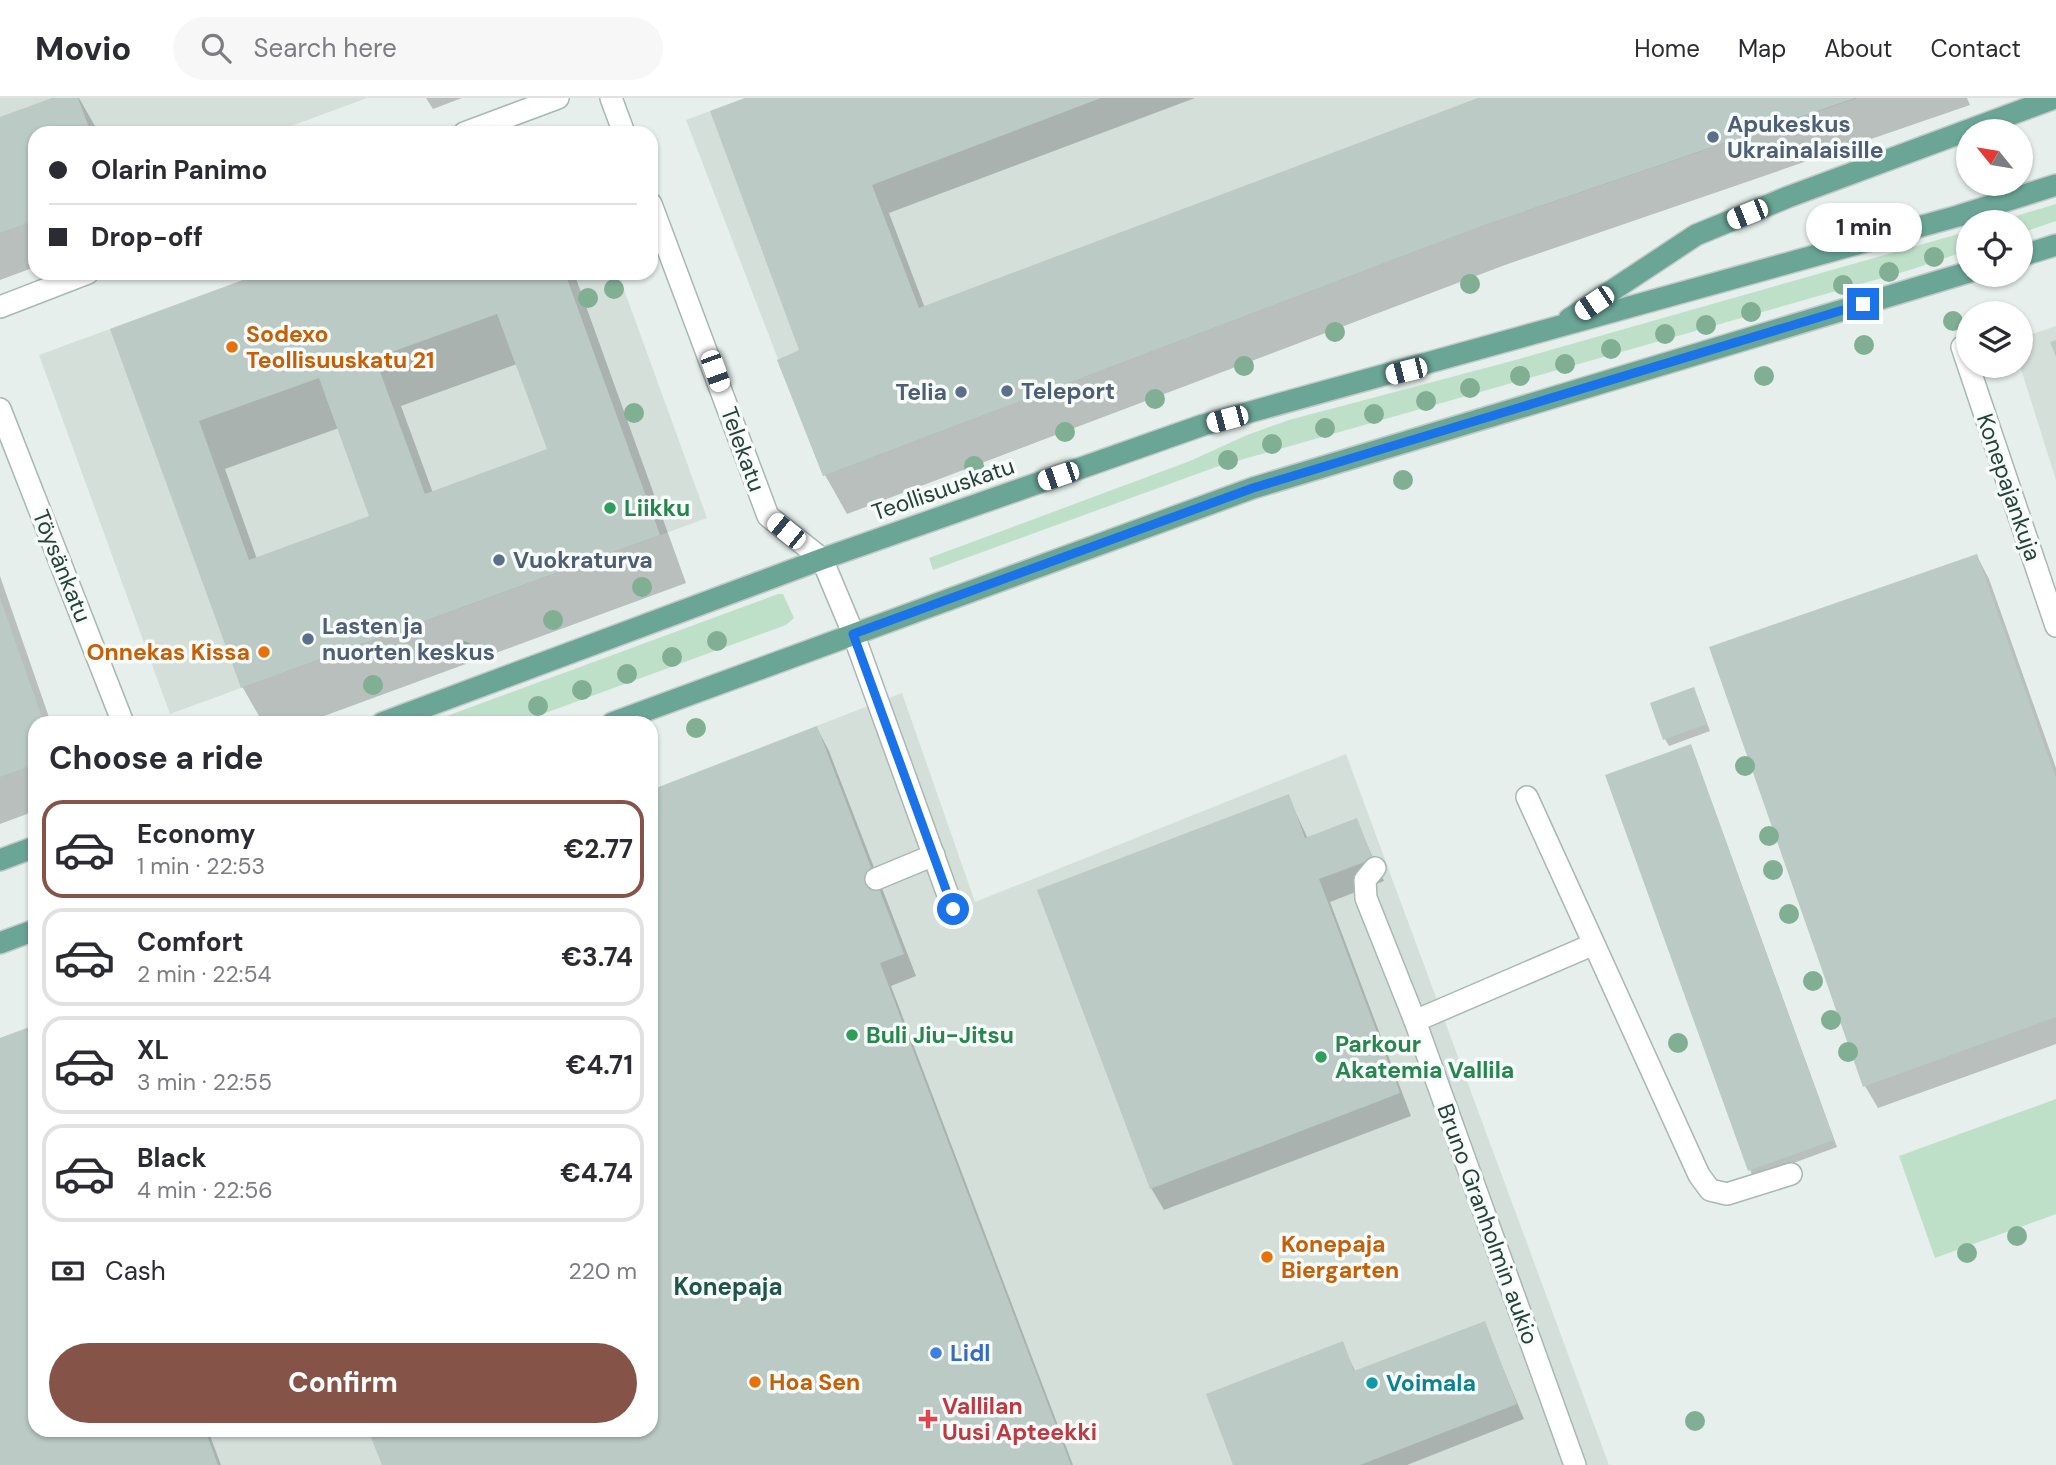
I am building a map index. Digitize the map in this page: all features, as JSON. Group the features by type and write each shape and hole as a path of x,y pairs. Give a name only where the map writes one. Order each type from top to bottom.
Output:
{"main road":[{"path":"1553,330 1696,235 1800,192 2055,98"},
{"name":"Teollisuuskatu","path":"401,716 822,559 1203,425 1553,330 2056,185"},
{"path":"2033,252 2056,245"},
{"path":"631,716 1253,488 1956,276"},
{"path":"0,860 28,850"},
{"path":"0,943 28,933"}],"street":[{"path":"483,126 558,98"},
{"path":"611,98 621,126"},
{"name":"Telekatu","path":"658,223 768,516 822,559 853,634 953,909"},
{"path":"0,307 70,280"},
{"name":"Konepajankuja","path":"1972,378 2056,626"},
{"name":"Töysänkatu","path":"0,409 120,716"},
{"path":"1527,797 1699,1175 1710,1191 1727,1194 1791,1174"},
{"path":"876,879 934,855"},
{"name":"Bruno Granholmin aukio","path":"1375,868 1365,880 1366,898 1415,1021 1575,1465"},
{"path":"1415,1021 1594,944"}],"shaded area":[{"path":"0,98 367,98 291,126 28,126 28,153 0,233"},
{"path":"745,98 1857,98 1482,226 823,476 686,120"},
{"path":"243,280 621,280 707,518 170,714 39,355"},
{"path":"2056,326 2056,480 2024,378 2033,378 2033,334"},
{"path":"902,693 975,902 1346,754 1609,1465 0,1465 0,1038 28,1028 28,1437 658,1437 658,787"}],"green space":[{"path":"2056,204 2056,221 2033,229 2033,211"},
{"path":"1956,235 1956,254 1910,270 1216,467 933,570 929,558 1190,461 1247,435 1289,420 1508,362"},
{"path":"778,594 783,594 794,618 786,625 537,716 447,716"},
{"path":"2056,1099 2056,1214 1935,1258 1899,1156"}],"building":[{"path":"52,98 78,98 88,126 28,126 28,223 0,233 0,117"},
{"path":"745,98 1101,98 872,185 919,308 1478,98 1855,98 1482,226 823,476 777,360 799,350 710,111"},
{"path":"243,280 568,280 660,535 241,688 110,329","holes":["497,314 547,449 425,494 375,358","319,378 369,516 249,560 199,421"]},
{"path":"2056,340 2056,357 2050,342"},
{"path":"1977,554 2056,778 2056,1017 1863,1087 1709,647"},
{"path":"0,598 42,716 28,716 28,767 0,777"},
{"path":"1694,687 1707,724 1663,740 1650,703"},
{"path":"817,726 904,954 880,963 1071,1465 382,1465 371,1437 658,1437 658,787"},
{"path":"1691,744 1834,1140 1748,1171 1605,775"},
{"path":"1289,794 1305,838 1357,818 1373,859 1319,879 1400,1093 1150,1189 1037,890"},
{"path":"28,1028 28,1437 208,1437 218,1465 0,1465 0,1038"},
{"name":"Voimala","path":"1485,1321 1517,1404 1360,1465 1233,1465 1206,1394 1343,1341 1354,1371"}],"place":[{"name":"Apukeskus Ukrainalaisille","path":"1713,137"},
{"name":"Sodexo Teollisuuskatu 21","path":"232,347"},
{"name":"Teleport","path":"1007,391"},
{"name":"Telia","path":"961,392"},
{"name":"Liikku","path":"610,508"},
{"name":"Vuokraturva","path":"499,560"},
{"name":"Lasten ja nuorten keskus","path":"308,639"},
{"name":"Onnekas Kissa","path":"264,652"},
{"name":"Buli Jiu-Jitsu","path":"852,1035"},
{"name":"Parkour Akatemia Vallila","path":"1321,1057"},
{"name":"Konepaja Biergarten","path":"1267,1257"},
{"name":"Lidl","path":"936,1353"},
{"name":"Hoa Sen","path":"755,1382"},
{"name":"Voimala","path":"1372,1383"},
{"name":"Vallilan Uusi Apteekki","path":"928,1419"}],"district":[{"name":"Konepaja","path":"728,1287"}],"route":[{"path":"953,909 853,634 1253,488 1863,304"}]}
